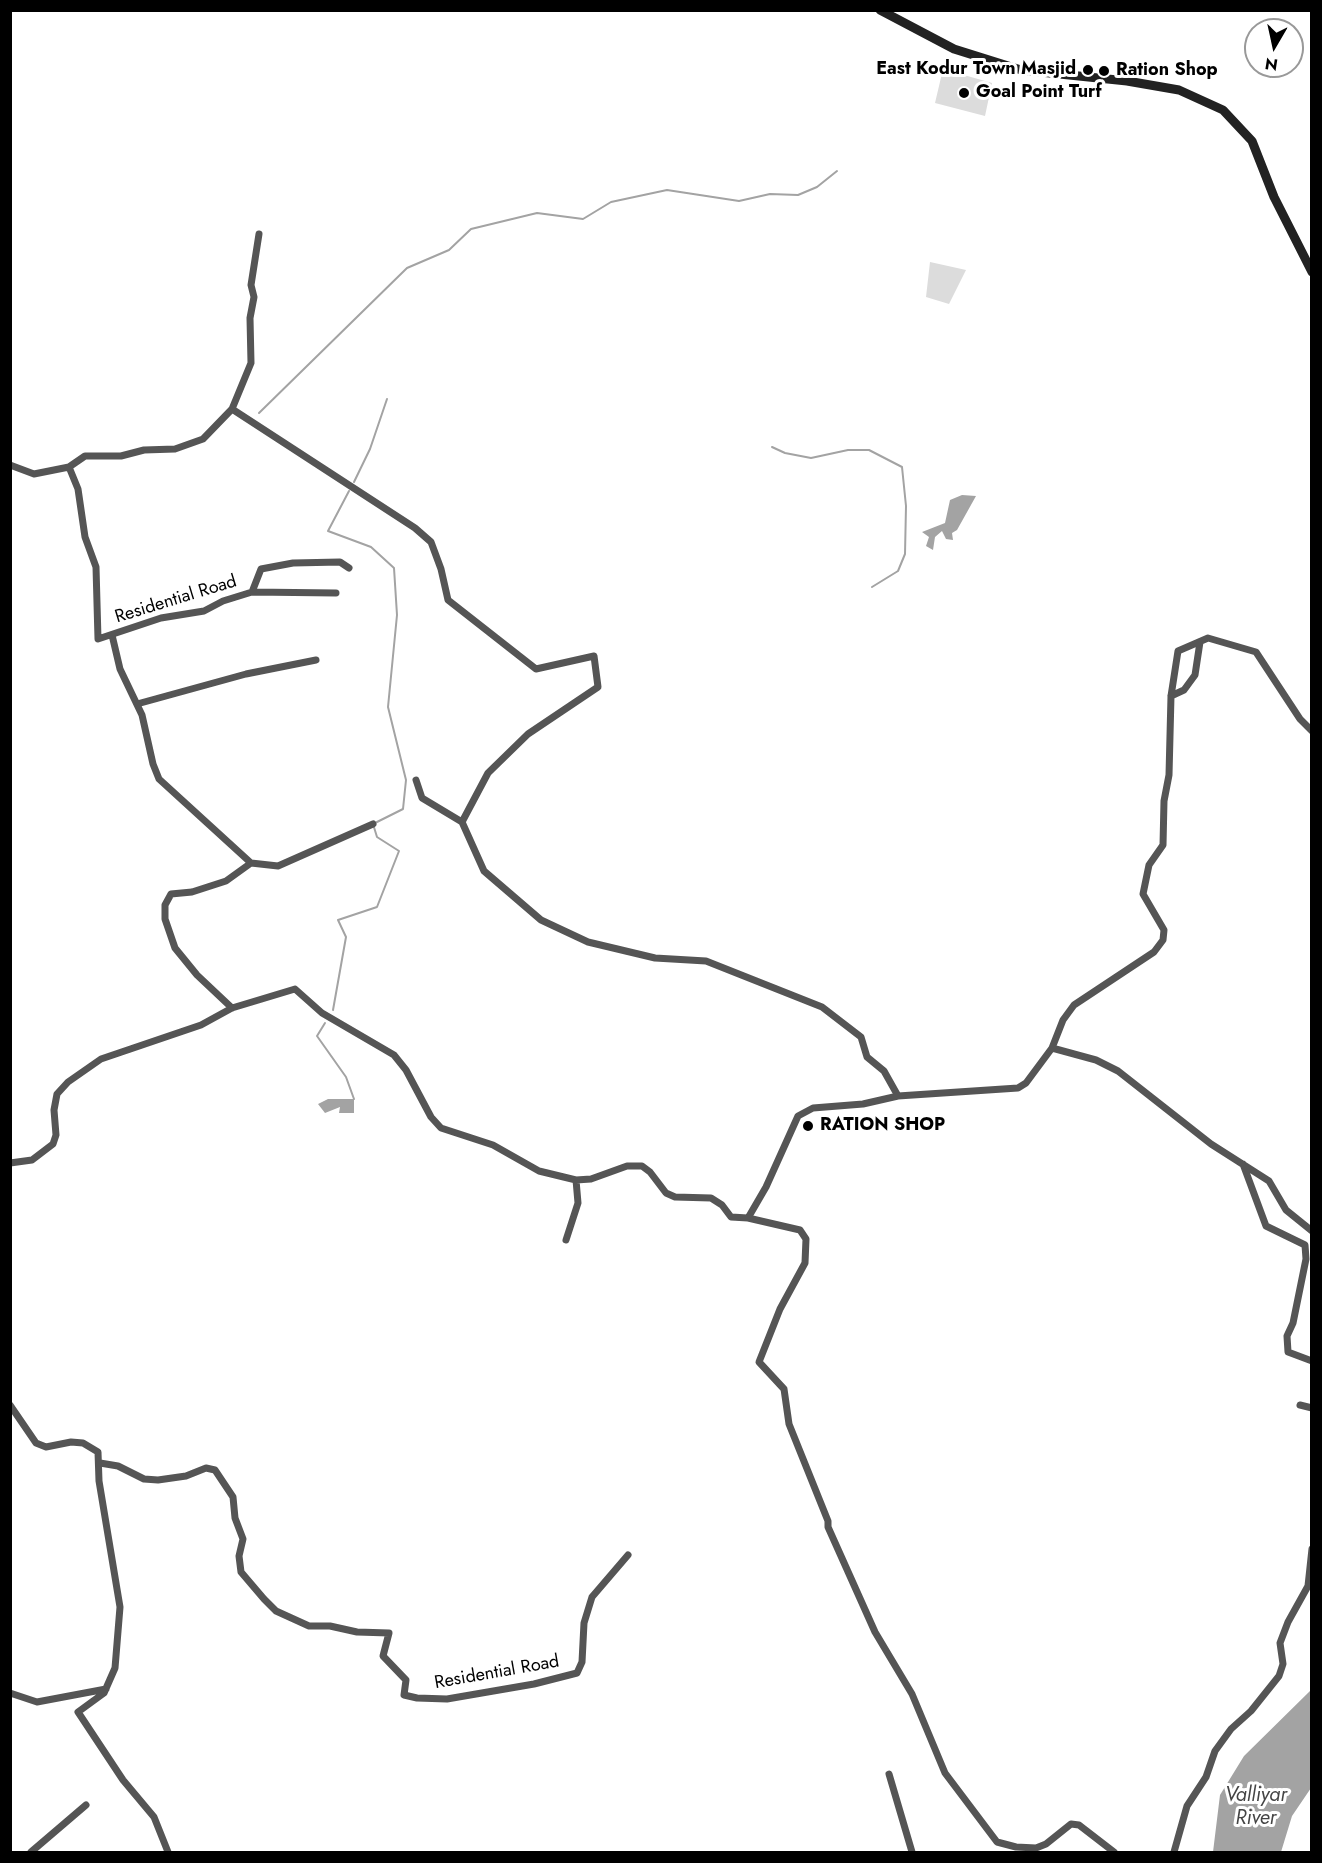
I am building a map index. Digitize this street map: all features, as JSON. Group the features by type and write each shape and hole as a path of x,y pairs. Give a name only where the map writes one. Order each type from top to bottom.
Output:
{"main road":[{"path":"879,10 954,49 1021,70 1127,81 1179,90 1223,110 1252,141 1274,198 1311,269"}],"street":[{"path":"10,465 34,474 69,467 85,456 121,456 144,450 176,449 203,439 232,408 251,363 250,318 254,297 251,285 259,234"},
{"path":"232,408 415,528 431,542 441,569 448,600 536,669 594,656 598,687 528,734 488,773 462,822"},
{"name":"Residential Road","path":"69,467 78,489 85,537 96,567 98,639 161,618 204,611 223,601 252,592 261,569 293,563 340,562 349,568"},
{"path":"252,592 336,593"},
{"path":"112,635 120,669 137,704 159,779 251,863 278,866 373,824"},
{"path":"748,1218 766,1187 798,1116 813,1108 863,1104 898,1096 1018,1088 1026,1083 1052,1048 1062,1020 1074,1005 1154,952 1163,940 1164,930 1143,894 1149,866 1163,845 1164,801 1169,775 1171,696 1178,651 1208,638 1256,652 1300,719 1311,731"},
{"path":"1171,696 1184,690 1195,675 1200,642"},
{"path":"137,704 246,674 316,660"},
{"path":"416,780 422,798 462,822 484,871 541,920 588,942 655,958 706,961 822,1007 861,1037 867,1057 884,1071 898,1096"},
{"path":"232,1008 197,975 175,948 165,918 165,905 171,894 192,892 226,881 251,863"},
{"path":"10,1163 32,1160 53,1144 56,1135 54,1110 57,1094 68,1082 101,1059 201,1025 232,1008 295,989 322,1012 384,1047 394,1056 406,1070 432,1118 441,1128 493,1145 539,1171 576,1180 591,1179 627,1166 642,1166 650,1172 666,1193 675,1197 711,1198 722,1205 731,1216 800,1230 806,1239 805,1263 780,1309 759,1362 784,1389 789,1424 828,1521 828,1527 875,1632 912,1694 945,1773 997,1842 1016,1848 1036,1848 1046,1844 1071,1824 1079,1825 1114,1852"},
{"path":"1052,1048 1096,1060 1118,1071 1166,1111 1269,1181 1286,1210 1311,1231"},
{"path":"1243,1164 1266,1227 1305,1245 1306,1259 1293,1323 1287,1336 1288,1352 1311,1361"},
{"path":"566,1240 578,1203 576,1180"},
{"path":"10,1405 36,1443 46,1447 71,1442 83,1443 98,1452 99,1481 120,1607 115,1668 106,1689 78,1712 123,1780 154,1817 168,1852"},
{"path":"1300,1405 1311,1408"},
{"name":"Residential Road","path":"100,1463 118,1466 144,1479 151,1480 186,1476 206,1468 215,1470 233,1497 235,1518 243,1539 239,1556 241,1572 264,1599 276,1611 309,1626 330,1626 357,1632 389,1633 383,1656 406,1680 404,1695 417,1698 447,1699 534,1684 577,1673 582,1662 584,1623 592,1597 628,1555"},
{"path":"1174,1852 1187,1806 1206,1777 1215,1751 1231,1729 1251,1711 1279,1676 1283,1664 1280,1643 1288,1622 1308,1586 1311,1550"},
{"path":"10,1693 37,1702 106,1689"},
{"path":"888,1774 912,1852"},
{"path":"31,1852 86,1805"}],"shaded area":[{"name":"Goal Point Turf","path":"943,69 992,83 985,116 935,103"},
{"path":"930,262 966,270 949,304 926,297"}],"water":[{"path":"962,495 976,496 957,530 952,533 953,540 946,539 942,531 935,537 933,550 926,546 929,537 922,532 945,523 950,500"},
{"path":"328,1099 354,1099 354,1113 339,1113 340,1107 325,1113 318,1104"},
{"name":"Valliyar River","path":"1311,1690 1311,1788 1292,1816 1281,1852 1213,1852 1220,1795 1244,1756"}],"waterway":[{"path":"259,413 407,268 449,250 471,229 537,213 583,219 611,202 667,190 739,201 770,194 798,195 817,187 837,171"},
{"path":"354,482 370,449 387,399"},
{"path":"772,447 785,453 811,458 848,450 869,450 902,467 906,506 905,554 898,571 872,587"},
{"path":"333,1010 346,937 338,920 377,907 399,851 377,837 373,824 403,809 406,780 388,707 397,615 394,568 371,547 328,531 349,491"},
{"path":"325,1023 317,1036 346,1077 354,1099"}],"place":[{"name":"East Kodur Town Masjid","path":"1088,70"},
{"name":"Ration Shop","path":"1104,71"},
{"name":"Goal Point Turf","path":"964,93"},
{"name":"RATION SHOP","path":"808,1126"}]}
